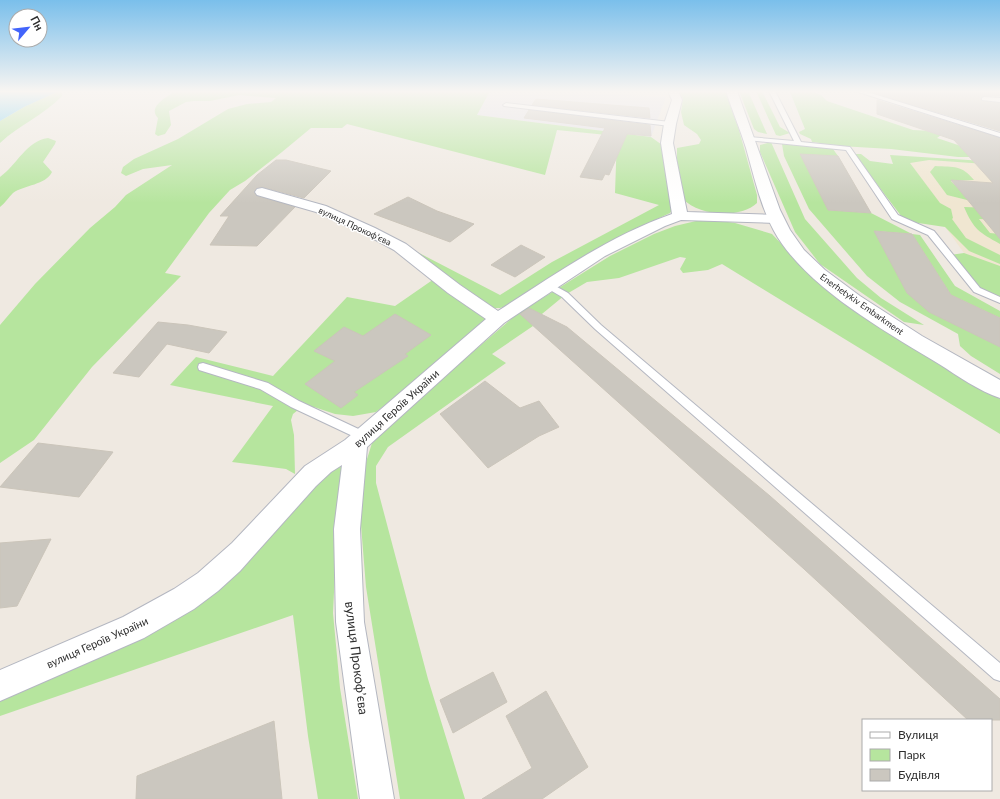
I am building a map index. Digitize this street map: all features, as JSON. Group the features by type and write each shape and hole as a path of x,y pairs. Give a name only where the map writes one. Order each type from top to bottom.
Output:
{"street":[{"path":"669,128 667,143 680,216"},
{"name":"Enerhetykiv Embarkment","path":"745,128 764,190 776,219 785,236 796,251 833,285 910,338 1000,390"},
{"name":"вулиця Прокофʼєва","path":"262,192 320,209 370,231 400,247 454,289 498,319"},
{"name":"вулиця Героїв України","path":"0,686 25,673 119,635 159,615 188,597 209,581 236,556 317,470 360,441 498,319 599,253 660,223 680,216 776,219"},
{"name":"вулиця Прокофʼєва","path":"360,441 347,529 350,622 377,799"}],"lane":[{"path":"791,128 798,143"},
{"path":"978,128 1000,135"},
{"path":"749,139 848,148 895,217 931,233 978,290 1000,300"},
{"path":"548,285 564,295 598,327 1000,673"},
{"path":"203,367 264,386 360,441"}],"shaded area":[{"path":"582,128 654,128 651,137"},
{"path":"902,158 1000,164 1000,270 964,253 897,160"}],"green space":[{"path":"0,128 19,128 7,137 0,143"},
{"path":"156,128 169,128 165,134 158,136 155,134"},
{"path":"196,128 311,128 245,181 230,190 209,213 165,273 181,276 92,367 34,440 0,463 0,325 35,284 90,228 115,207 126,195 172,165 143,169 126,176 121,173 123,167 134,159 178,139"},
{"path":"364,128 582,128 651,137 665,147 672,210 670,213 619,237 555,274 512,304 500,308 487,308 396,241 500,295 552,262 659,205 615,193 617,136 557,130 545,175"},
{"path":"689,128 738,128 757,195 757,203 741,212 720,213 699,209 690,205 683,199 677,164 677,148 699,144 701,140 697,134"},
{"path":"764,128 767,134 758,132 754,129"},
{"path":"773,128 782,128 790,133 780,136 776,135"},
{"path":"908,128 933,131 941,135 937,138 1000,159 958,157 891,149 823,145 812,142 811,139 800,134 799,132 805,129"},
{"path":"48,138 56,141 43,162 52,172 45,180 13,193 0,207 0,177 28,148 40,140"},
{"path":"771,142 805,219 857,278 881,298 924,325 904,322 820,264 795,232 760,152 760,145"},
{"path":"782,144 833,149 838,156 828,210 871,213 912,234 875,231 1000,346 1000,374 971,356 960,346 958,334 900,302 867,276 809,209 784,156"},
{"path":"854,154 861,154 870,161 893,164 890,155 1000,162 1000,165 929,160 910,163 940,203 951,209 952,219 966,238 1000,255 1000,264 969,251 945,227 905,221"},
{"path":"935,166 947,166 961,169 970,175 974,180 951,181 971,201 947,195 930,172"},
{"path":"964,207 995,208 1000,220 979,219 990,233 1000,234 1000,244 974,226"},
{"path":"714,220 735,223 772,234 812,276 915,348 1000,399 1000,434 722,264 708,270 683,273 680,269 686,258 680,257 619,278 587,282 565,295 531,323 533,326 492,354 506,363 388,447 376,466 376,483 428,679 465,799 400,799 366,587 358,488 372,443 401,414 517,314 610,256 654,234 675,226 696,221"},
{"path":"912,234 920,235 955,286 1000,311 1000,318 951,295"},
{"path":"964,253 1000,266 1000,298 977,287 950,255"},
{"path":"434,279 489,318 440,362 376,412 353,416 335,414 314,407 303,406 293,414 291,420 294,435 295,474 286,469 232,462 273,406 170,385 196,357 273,376 347,297 395,306"},
{"path":"345,459 338,508 333,613 340,688 358,799 318,799 308,736 293,615 0,716 0,694 152,632 306,492"}],"building":[{"path":"605,128 650,128 651,136 627,134 609,175 605,174 602,180 580,177"},
{"path":"919,128 969,128 1000,138 1000,239 951,180 993,183 954,140"},
{"path":"991,128 1000,128 1000,131"},
{"path":"800,154 838,156 871,213 828,210"},
{"path":"276,160 286,160 331,171 304,198 262,187 256,188 254,193 257,196 295,207 257,246 210,245 229,216 220,216 257,175"},
{"path":"408,197 437,211 474,224 450,242 374,214"},
{"path":"874,231 912,234 951,295 1000,318 1000,347 929,312 907,293"},
{"path":"521,245 545,257 515,277 491,265"},
{"path":"529,308 567,327 770,496 1000,699 1000,720 967,719 804,569 520,314"},
{"path":"395,314 431,335 405,354 408,356 354,392 358,395 341,408 305,384 335,361 314,351 344,327 363,336"},
{"path":"158,322 188,325 227,332 209,353 167,344 139,377 113,373"},
{"path":"485,381 520,408 539,401 559,427 539,436 488,468 440,414"},
{"path":"38,443 113,452 79,497 0,487"},
{"path":"51,539 17,606 0,608 0,543"},
{"path":"493,672 507,702 453,733 440,700"},
{"path":"546,691 588,767 542,799 482,799 532,768 506,716"},
{"path":"274,721 282,799 136,799 137,776"}]}
